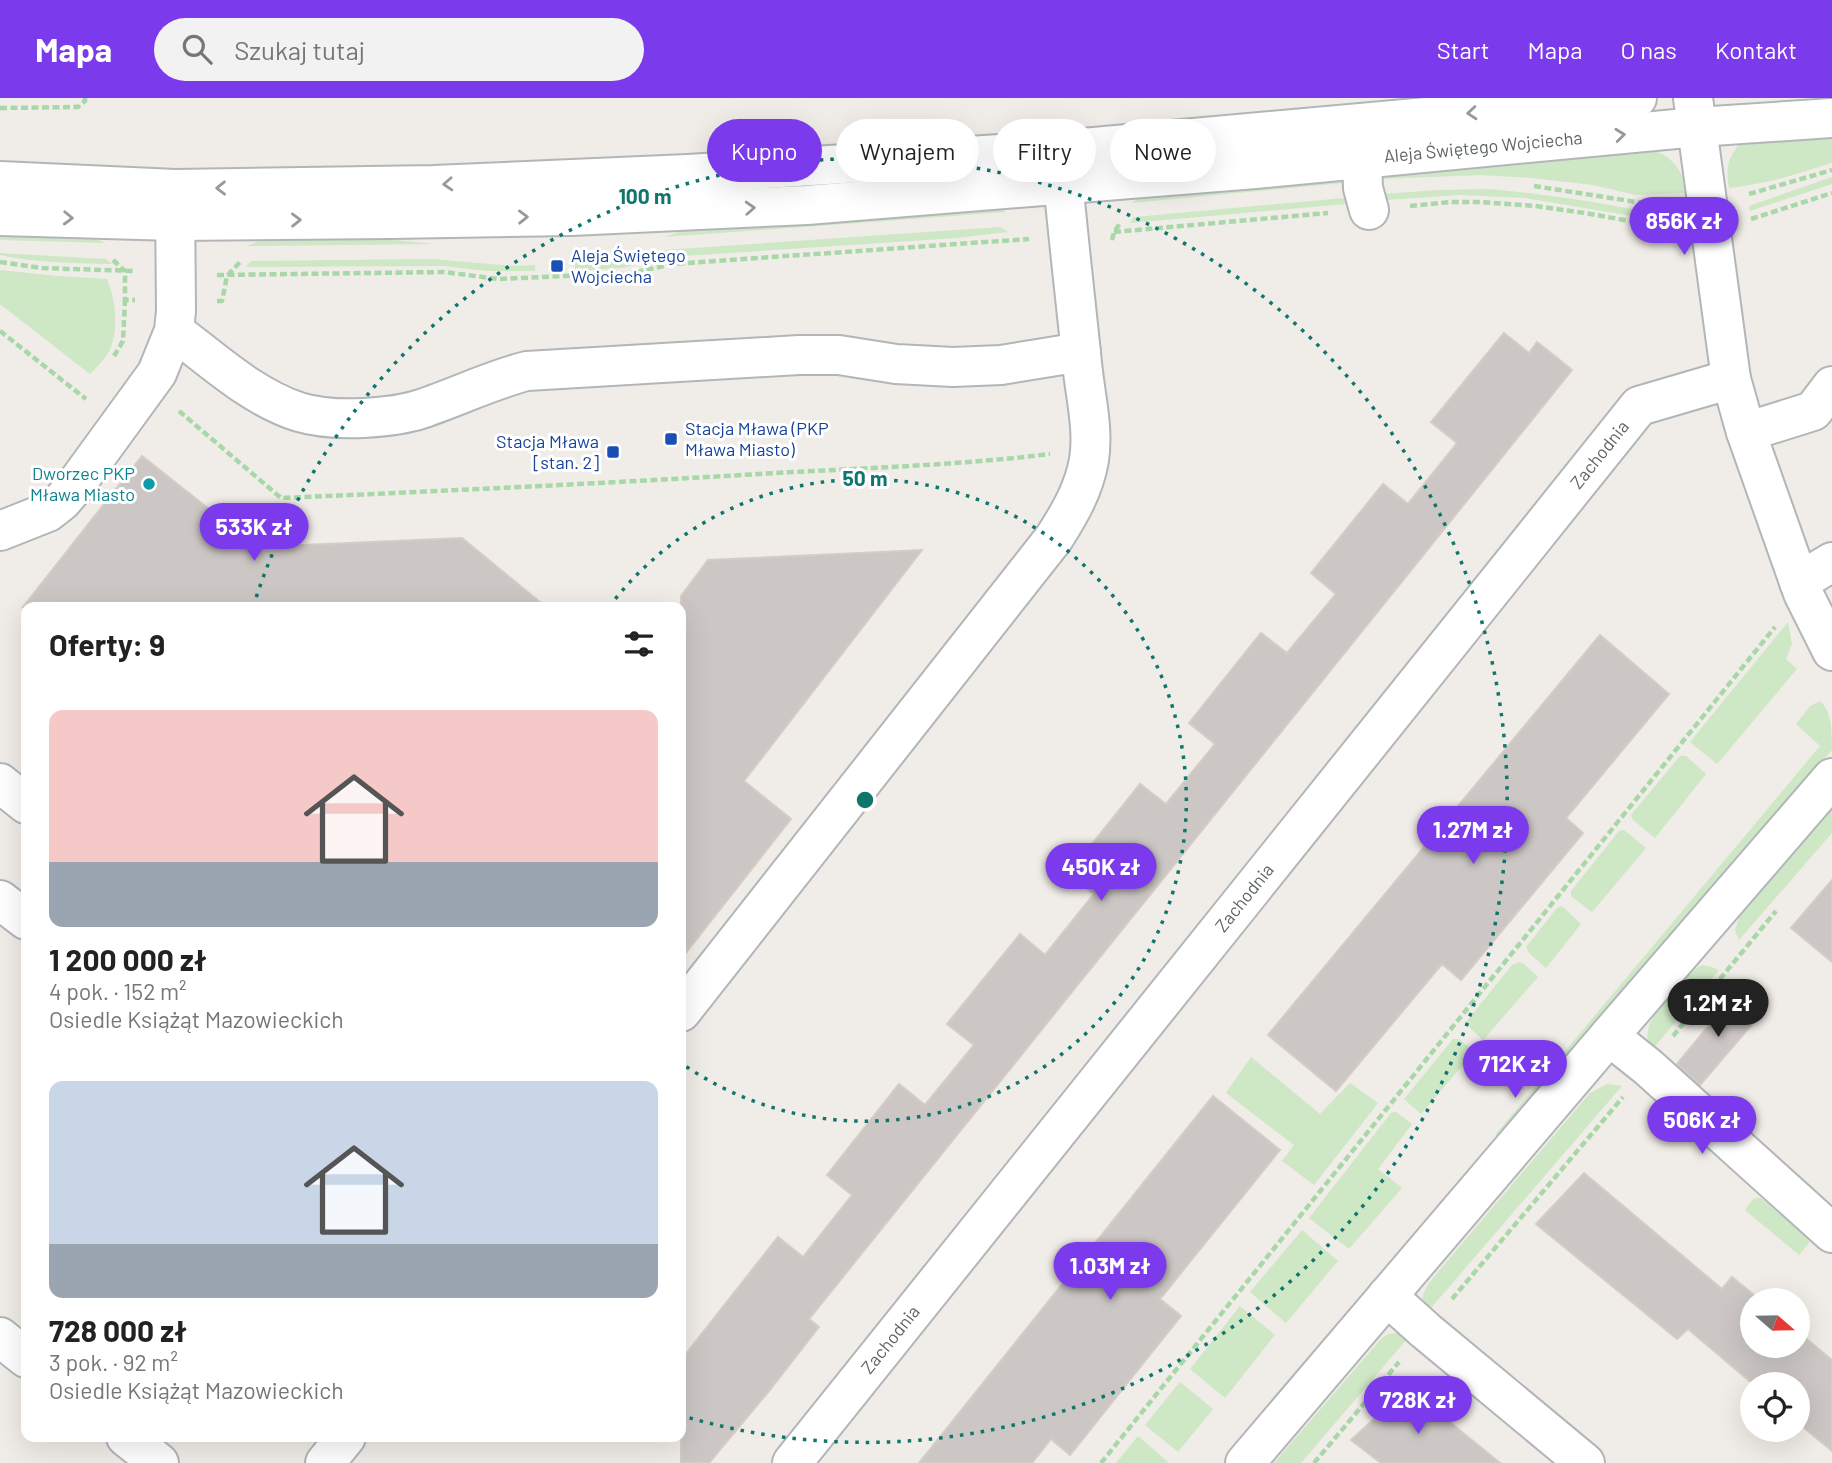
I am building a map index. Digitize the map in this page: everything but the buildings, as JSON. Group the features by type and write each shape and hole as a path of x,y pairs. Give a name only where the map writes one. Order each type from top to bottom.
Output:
{"street":[{"name":"Aleja Świętego Wojciecha","path":"1361,141 1637,98"},
{"name":"Aleja Świętego Wojciecha","path":"1096,164 1695,113 1832,118"},
{"path":"1695,113 1731,379 1746,432 1801,587 1832,651"},
{"path":"1361,141 1363,188 1369,210"},
{"name":"Aleja Świętego Wojciecha","path":"0,216 175,205 585,216 807,205 993,177"},
{"name":"Aleja Świętego Wojciecha","path":"0,181 175,205"},
{"path":"686,1006 1054,538 1072,511 1088,460 1090,429 1063,182"},
{"path":"0,531 37,517 62,501 157,373 174,331 175,205"},
{"path":"174,331 269,400 302,413 343,418 382,417 418,410 495,380 527,371 799,355 839,355 896,364 953,367 1001,365 1081,352"},
{"name":"Zachodnia","path":"792,1463 1639,406 1731,379"},
{"path":"1746,432 1813,411 1832,386"},
{"path":"1801,587 1832,562"},
{"path":"1245,1463 1832,778"},
{"path":"0,783 21,800"},
{"path":"0,900 21,916"},
{"path":"1609,1036 1648,1067 1832,1233"},
{"path":"1387,1296 1585,1463"},
{"path":"0,1337 21,1354"},
{"path":"132,1442 159,1463"},
{"path":"325,1463 342,1442"}],"path":[{"path":"0,108 78,107 85,98"},
{"path":"0,262 42,268 227,276 444,272 498,279 525,278 631,273 673,264 1068,237 1450,202 1481,202 1585,213 1672,228 1754,219 1832,192"},
{"path":"113,358 123,341 125,300"},
{"path":"0,331 120,425"},
{"path":"83,397 92,387"},
{"path":"173,405 281,498 526,488 820,471 1005,460 1089,450"},
{"path":"1101,1463 1801,587"},
{"path":"1314,1463 1648,1067 1779,907"}],"green space":[{"path":"1832,130 1832,163 1794,175 1729,188 1729,164 1741,142"},
{"path":"1644,146 1673,162 1682,175 1688,193 1636,195 1593,185 1482,175 1382,179 1387,170"},
{"path":"1346,174 1354,182 1131,203 1150,192"},
{"path":"1832,177 1832,184 1750,211 1749,206"},
{"path":"1488,189 1619,207 1662,215 1662,221 1525,198 1460,195 1385,200 1383,194"},
{"path":"1355,197 1357,203 1130,223 1134,217"},
{"path":"996,208 1007,212 665,237 684,230"},
{"path":"1000,227 1008,232 957,238 668,257 622,268 575,271 575,263 621,261 665,250"},
{"path":"0,229 88,235 105,243 0,240"},
{"path":"271,236 353,236 436,244 247,246"},
{"path":"0,253 106,259 112,264 42,261 14,258"},
{"path":"432,259 512,266 535,265 535,271 487,271 444,266 246,267 251,261"},
{"path":"0,270 107,279 115,313 115,330 111,347 90,374 0,304"},
{"path":"1788,622 1792,644 1786,659 1797,669 1717,764 1690,742"},
{"path":"1820,701 1829,716 1832,750 1499,1138 1495,1135 1820,746 1796,724 1810,706"},
{"path":"1680,756 1686,756 1706,774 1655,838 1633,820 1631,815"},
{"path":"1832,808 1832,833 1739,940 1735,930 1740,915"},
{"path":"1624,830 1646,848 1592,912 1571,896 1571,891 1619,831"},
{"path":"1562,906 1581,924 1546,968 1526,947 1557,908"},
{"path":"1519,962 1538,977 1483,1040 1466,1022 1512,965"},
{"path":"1702,965 1719,970 1651,1051 1648,1049 1647,1037 1652,1019 1680,983"},
{"path":"1453,1039 1459,1039 1474,1052 1421,1114 1404,1099"},
{"path":"1251,1057 1320,1114 1350,1083 1378,1103 1314,1185 1282,1161 1294,1145 1226,1093"},
{"path":"1607,1084 1622,1086 1425,1315 1422,1302 1424,1291 1430,1282 1590,1093"},
{"path":"1396,1112 1412,1124 1378,1169 1402,1188 1349,1249 1309,1218 1391,1113"},
{"path":"1754,1198 1761,1198 1809,1239 1809,1243 1799,1255 1745,1210"},
{"path":"1302,1230 1338,1261 1286,1323 1250,1292"},
{"path":"1240,1306 1275,1335 1225,1398 1190,1369"},
{"path":"1397,1333 1407,1339 1301,1463 1274,1463 1381,1339 1388,1334"},
{"path":"1180,1382 1213,1409 1178,1452 1145,1425"},
{"path":"1138,1436 1168,1462 1116,1463"}],"place":[{"name":"Aleja Świętego Wojciecha","path":"557,266"},
{"name":"Stacja Mława (PKP Mława Miasto)","path":"671,439"},
{"name":"Stacja Mława [stan. 2]","path":"613,452"},
{"name":"Dworzec PKP Mława Miasto","path":"149,484"}]}
